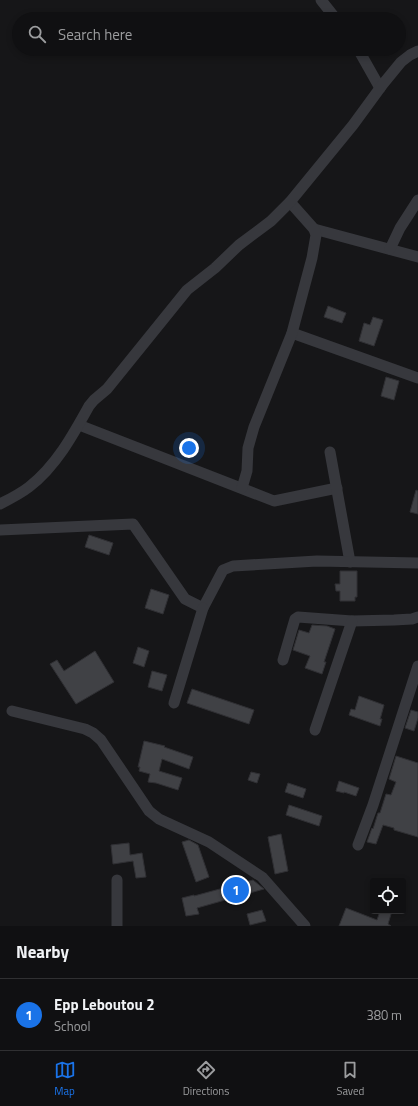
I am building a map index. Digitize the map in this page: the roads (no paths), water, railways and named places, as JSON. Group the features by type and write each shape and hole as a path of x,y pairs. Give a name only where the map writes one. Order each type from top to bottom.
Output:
{"street":[{"path":"321,0 330,12"},
{"path":"0,504 29,487 47,470 65,447 94,400 107,390 187,290 215,268 238,245 271,221 290,202 353,125 401,62 418,51"},
{"path":"362,56 380,88"},
{"path":"390,249 397,234 418,200"},
{"path":"242,488 247,471 248,448 254,427 292,333 312,258 316,235 314,229 290,202"},
{"path":"314,229 418,257"},
{"path":"292,333 418,378"},
{"path":"79,426 274,501 337,488"},
{"path":"330,452 350,562"},
{"path":"0,530 133,524 186,599 203,608"},
{"path":"174,703 203,608 223,570 233,566 317,561 418,563"},
{"path":"284,660 295,619 298,617 352,621 400,620 418,617"},
{"path":"315,730 352,621"},
{"path":"358,844 373,805 418,666"},
{"path":"12,711 94,733 101,740 149,811 159,819 208,842 262,877 305,926"},
{"path":"116,926 117,880"}],"place":[{"name":"Epp Leboutou 2","path":"236,890"}]}
